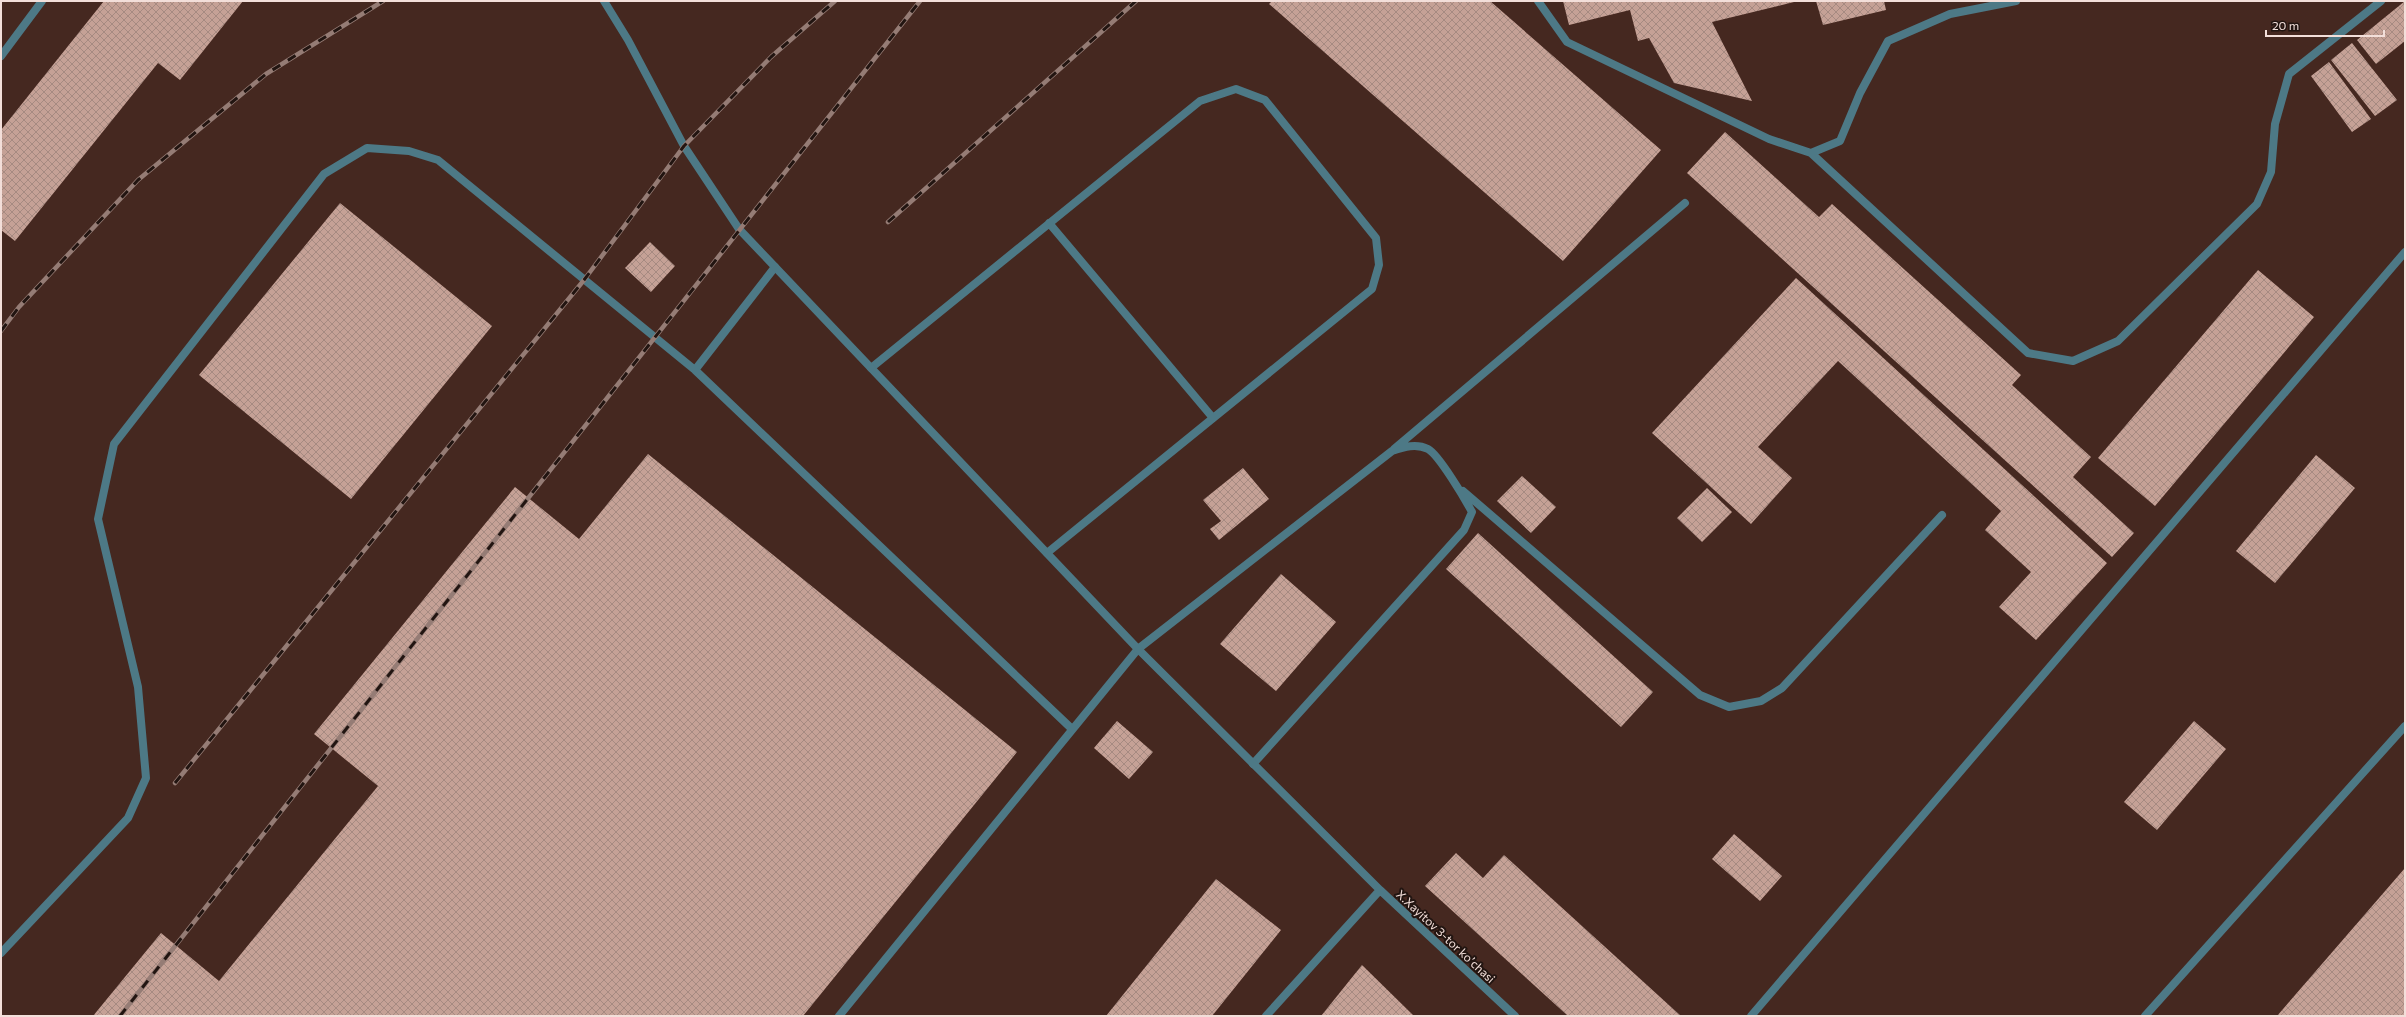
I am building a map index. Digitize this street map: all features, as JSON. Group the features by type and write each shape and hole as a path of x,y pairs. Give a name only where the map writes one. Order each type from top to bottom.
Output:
{"street":[{"path":"1,56 42,1"},
{"path":"604,1 628,40 684,146 740,229 1138,649 1380,890"},
{"path":"1538,1 1567,42 1769,139 1810,153 2028,352 2073,361 2118,341 2257,204 2271,172 2275,124 2289,74 2381,1"},
{"path":"1810,153 1840,141 1860,93 1888,41 1950,14 2016,1"},
{"path":"871,368 1200,101 1236,89 1265,100 1376,238 1379,265 1372,289 1047,553"},
{"path":"1,953 128,818 146,778 138,687 98,518 114,444 324,174 367,148 410,151 438,160 695,370 1072,729"},
{"path":"839,1016 1138,649 1392,451 1685,203"},
{"path":"1049,223 1213,418"},
{"path":"1751,1016 2405,252"},
{"path":"695,370 775,267"},
{"path":"1392,451 1412,445 1429,450 1460,488 1700,695 1729,707 1761,701 1782,688 1942,515"},
{"path":"1253,764 1464,530 1472,512 1460,488"},
{"path":"2145,1016 2405,726"},
{"name":"X.Xayitov 3-tor koʼchasi","path":"1266,1016 1380,890 1515,1016"}],"building":[{"path":"104,1 243,1 180,80 158,63 15,241 1,230 1,130"},
{"path":"1272,1 1490,1 1661,150 1563,261 1269,4"},
{"path":"1563,1 1794,2 1712,22 1752,101 1674,83 1649,38 1638,41 1630,10 1569,25"},
{"path":"1816,1 1884,1 1886,10 1823,25"},
{"path":"2405,1 2405,41 2376,64 2357,40"},
{"path":"2352,43 2397,100 2375,116 2331,60"},
{"path":"2329,62 2371,119 2352,132 2311,76"},
{"path":"1725,132 1819,217 1832,204 2021,375 2012,385 2091,457 2073,477 2134,533 2112,557 1687,173"},
{"path":"340,203 492,326 351,499 199,375"},
{"path":"650,242 675,266 651,292 625,268"},
{"path":"2258,270 2314,317 2155,506 2098,458"},
{"path":"1796,278 2107,563 2036,640 1999,607 2031,572 1985,530 2001,511 1838,361 1758,447 1792,478 1751,524 1652,433"},
{"path":"648,454 1017,752 803,1016 93,1016 161,933 219,981 378,786 314,734 515,487 579,539"},
{"path":"2316,455 2355,488 2275,583 2236,551"},
{"path":"1243,468 1269,499 1219,540 1210,529 1221,521 1203,500"},
{"path":"1522,476 1556,507 1531,533 1497,501"},
{"path":"1707,488 1732,512 1702,542 1677,518"},
{"path":"1478,533 1653,692 1621,727 1446,569"},
{"path":"1281,574 1336,622 1276,691 1220,644"},
{"path":"1117,721 1153,752 1129,779 1094,748"},
{"path":"2194,721 2226,749 2157,830 2124,802"},
{"path":"1734,834 1782,876 1760,901 1712,859"},
{"path":"1456,853 1483,878 1504,855 1681,1016 1568,1016 1425,886"},
{"path":"2405,868 2405,1016 2277,1016"},
{"path":"1216,879 1281,930 1212,1016 1106,1016"},
{"path":"1362,965 1414,1016 1321,1016"}],"railway":[{"path":"1,331 19,307 138,180 266,74 383,1"},
{"path":"175,783 584,280 684,146 771,57 835,1"},
{"path":"120,1016 920,1"},
{"path":"888,222 1136,1"}]}
